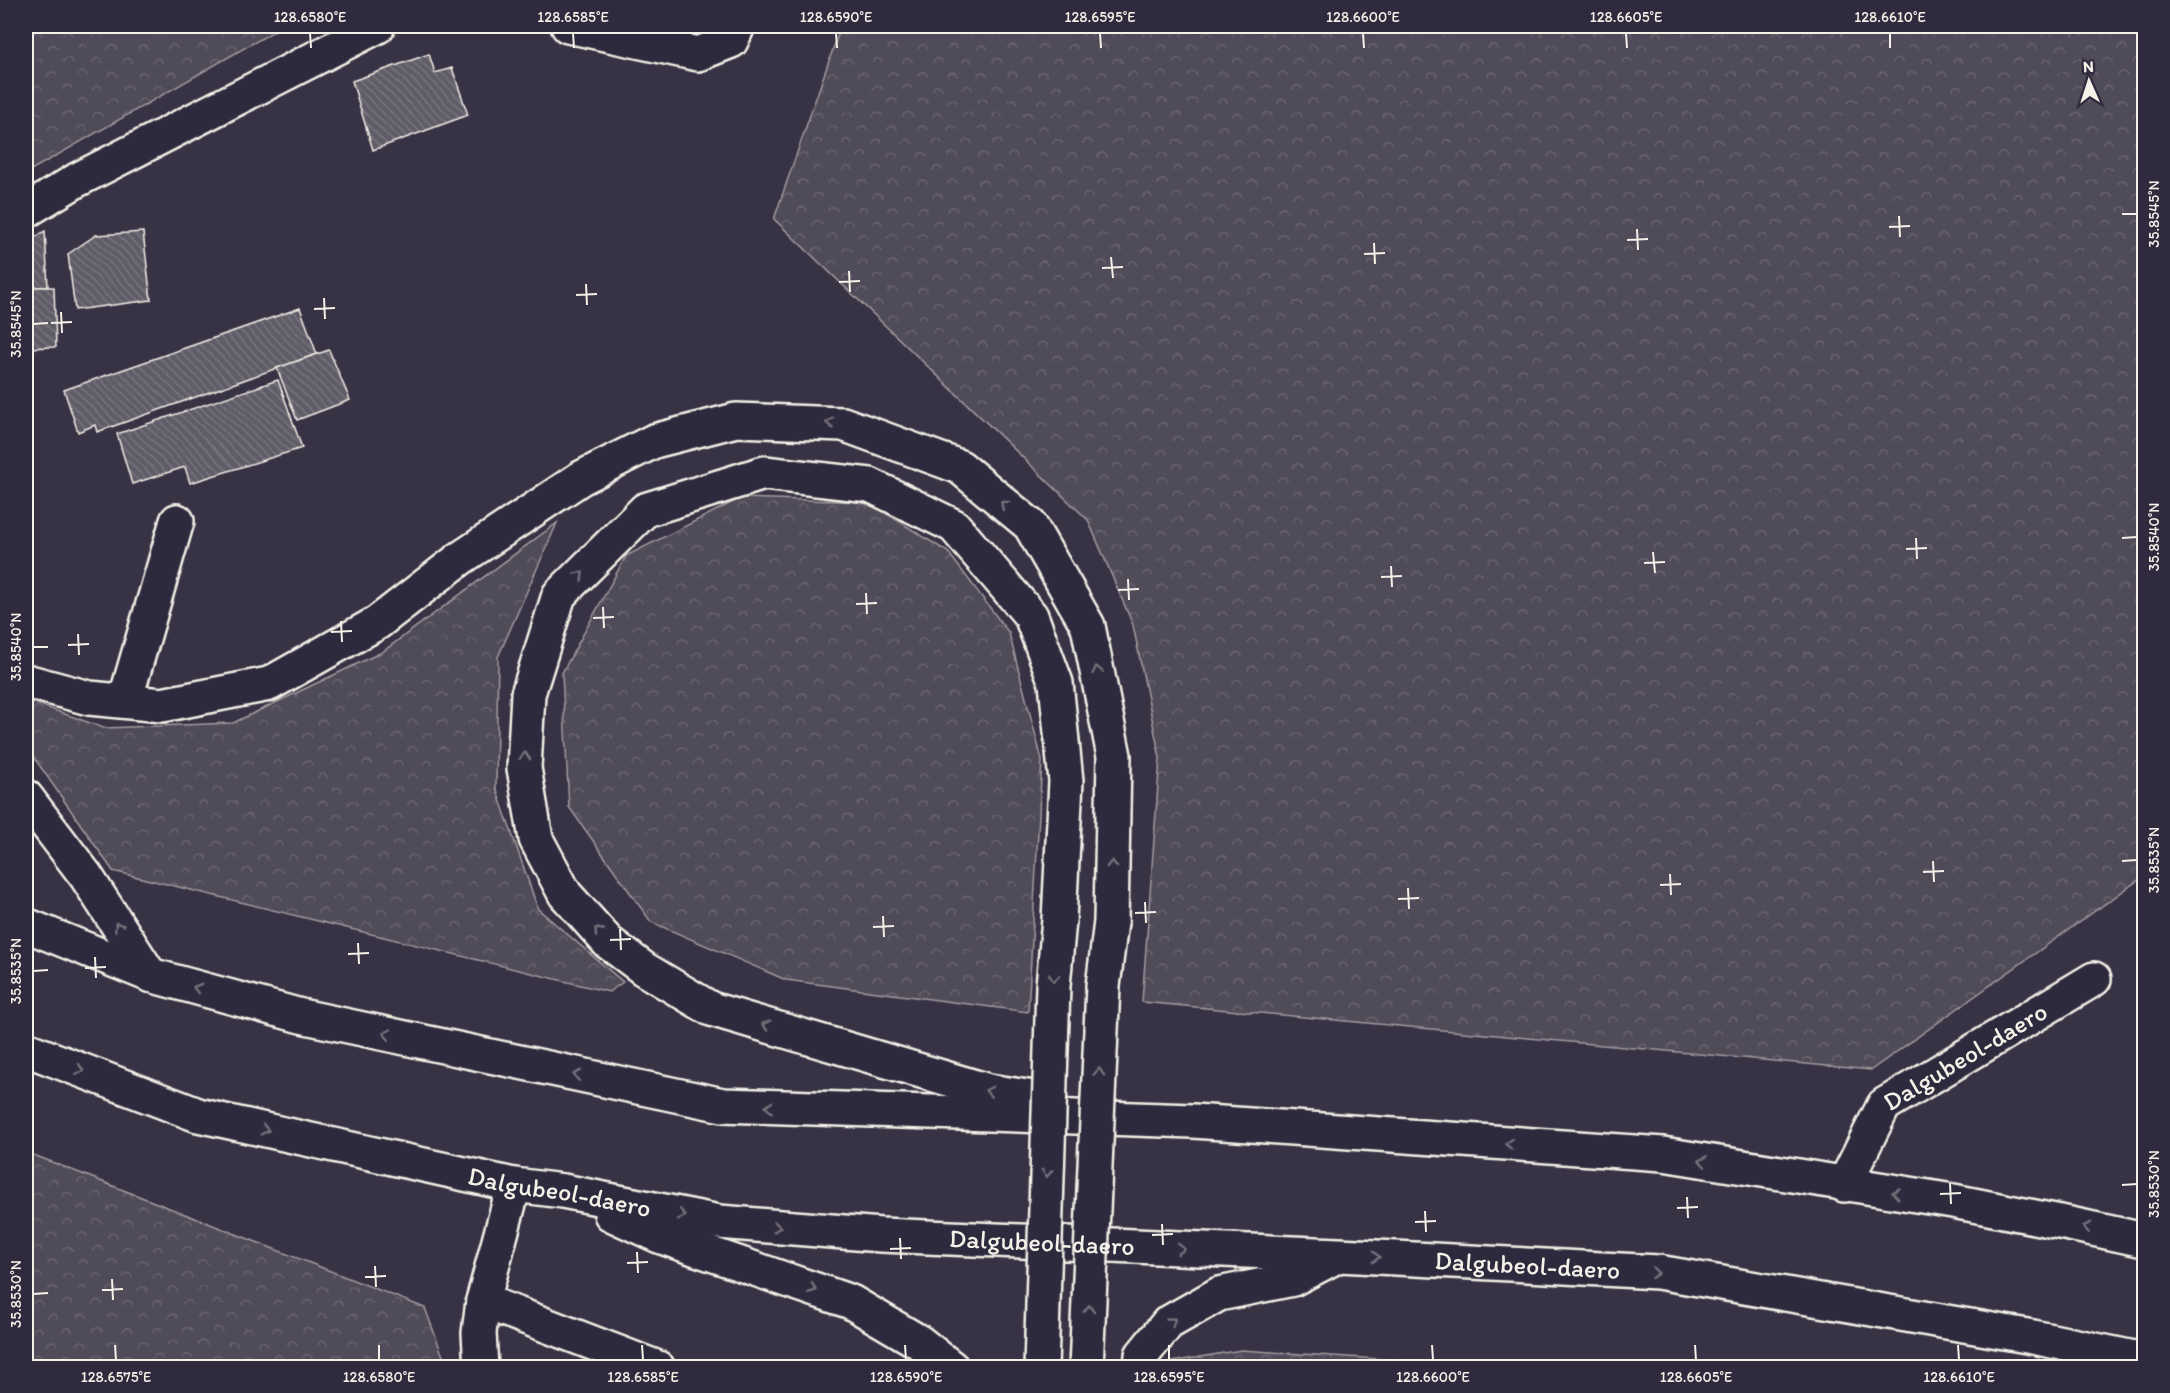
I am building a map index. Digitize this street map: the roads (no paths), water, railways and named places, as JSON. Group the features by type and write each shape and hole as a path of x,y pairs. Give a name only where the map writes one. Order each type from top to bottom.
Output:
{"main road":[{"path":"26,211 76,180 378,26"},
{"path":"568,26 698,54 731,41 738,26"},
{"path":"26,681 89,698 162,705 269,684 377,623 461,558 581,478 654,441 736,420 843,424 960,467 1030,525 1088,626 1114,756 1111,922 1103,986 1086,1368"},
{"path":"1041,1368 1053,986 1059,920 1066,781 1056,683 1031,616 954,526 870,485 764,473 645,510 559,595 528,694 524,768 537,839 565,894 608,942 644,969 711,1009 989,1091 1193,1121"},
{"path":"125,701 177,521"},
{"path":"26,797 86,876 150,975"},
{"path":"26,925 150,975 301,1016 723,1105 1193,1121 1664,1154 1953,1201 2145,1240"},
{"name":"Dalgubeol-daero","path":"1844,1185 1884,1105 2094,979"},
{"name":"Dalgubeol-daero","path":"26,1049 198,1115 514,1185 563,1191 719,1222 870,1234 1658,1272 2033,1337 2145,1360"},
{"path":"481,1368 479,1333 483,1301 514,1185"},
{"path":"563,1191 659,1236 851,1302 919,1342 952,1368"},
{"path":"1141,1368 1142,1355 1168,1323 1219,1294 1293,1279 1339,1255"},
{"path":"483,1301 658,1368"}]}
